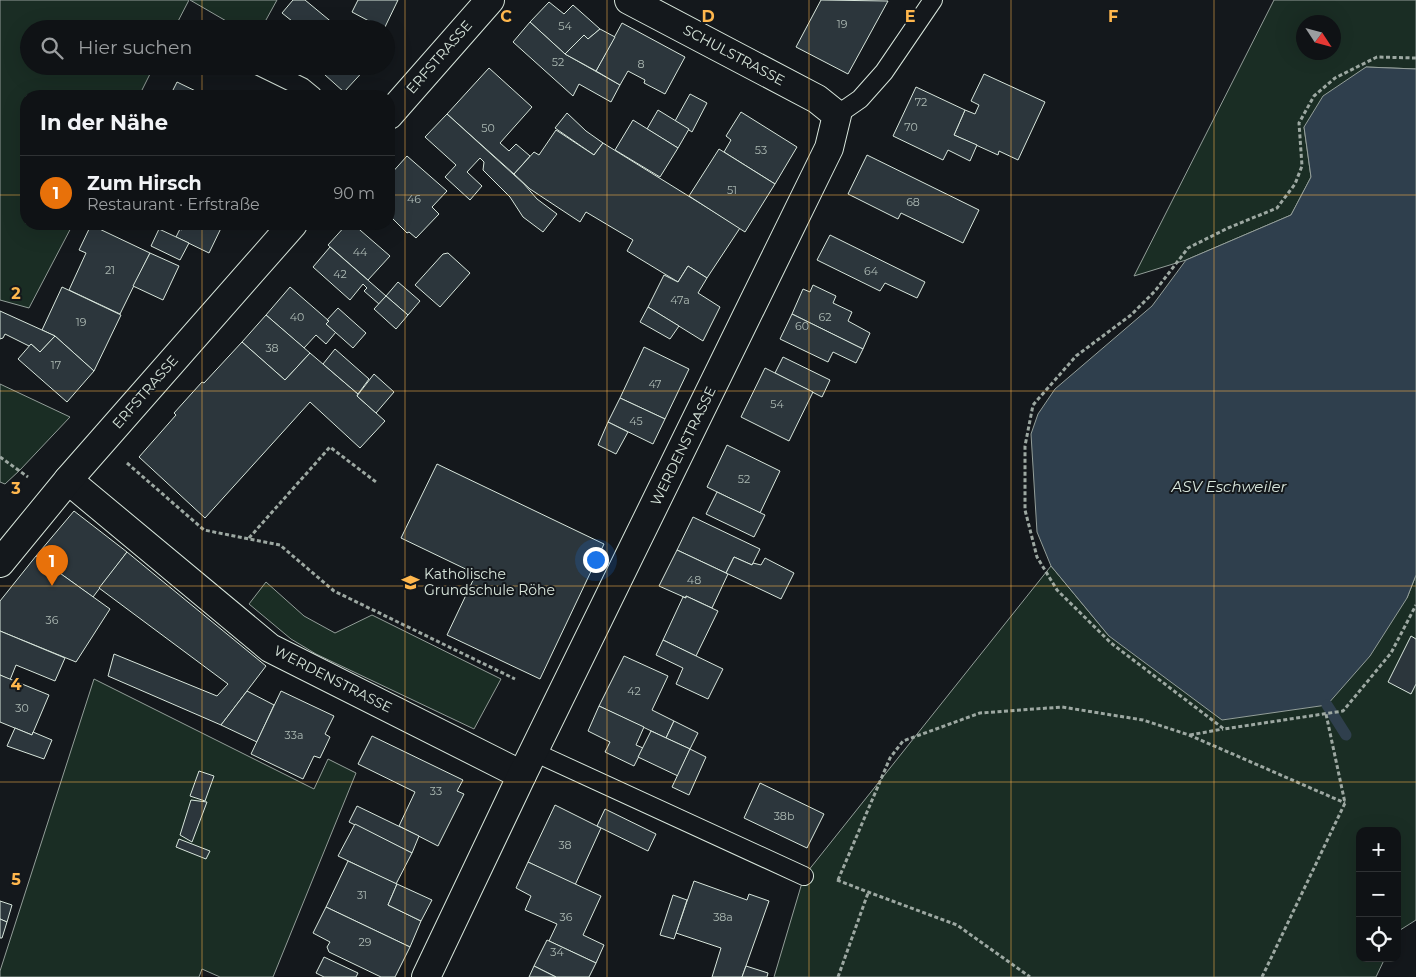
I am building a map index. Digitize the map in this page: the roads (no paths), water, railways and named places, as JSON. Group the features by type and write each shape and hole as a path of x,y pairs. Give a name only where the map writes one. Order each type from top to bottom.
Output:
{"street":[{"name":"ERFSTRASSE","path":"395,108 490,0"},
{"name":"SCHULSTRASSE","path":"629,0 817,99 837,114"},
{"name":"WERDENSTRASSE","path":"426,977 829,148 837,114"},
{"name":"ERFSTRASSE","path":"0,563 68,480 288,230"},
{"name":"WERDENSTRASSE","path":"68,480 270,648 528,764"}],"lane":[{"path":"837,114 860,99 884,72 933,0"},
{"path":"277,75 306,90"},
{"path":"528,764 804,876"}],"water":[{"name":"ASV Eschweiler","path":"1366,67 1416,69 1416,575 1407,598 1370,656 1327,705 1222,720 1109,636 1051,566 1037,532 1031,434 1038,414 1055,389 1152,306 1186,260 1291,215 1311,177 1304,127 1323,96"}],"waterway":[{"path":"1327,705 1346,735"}],"place":[{"name":"Katholische Grundschule Röhe","path":"410,582"},
{"name":"Zum Hirsch","path":"52,586"}]}
